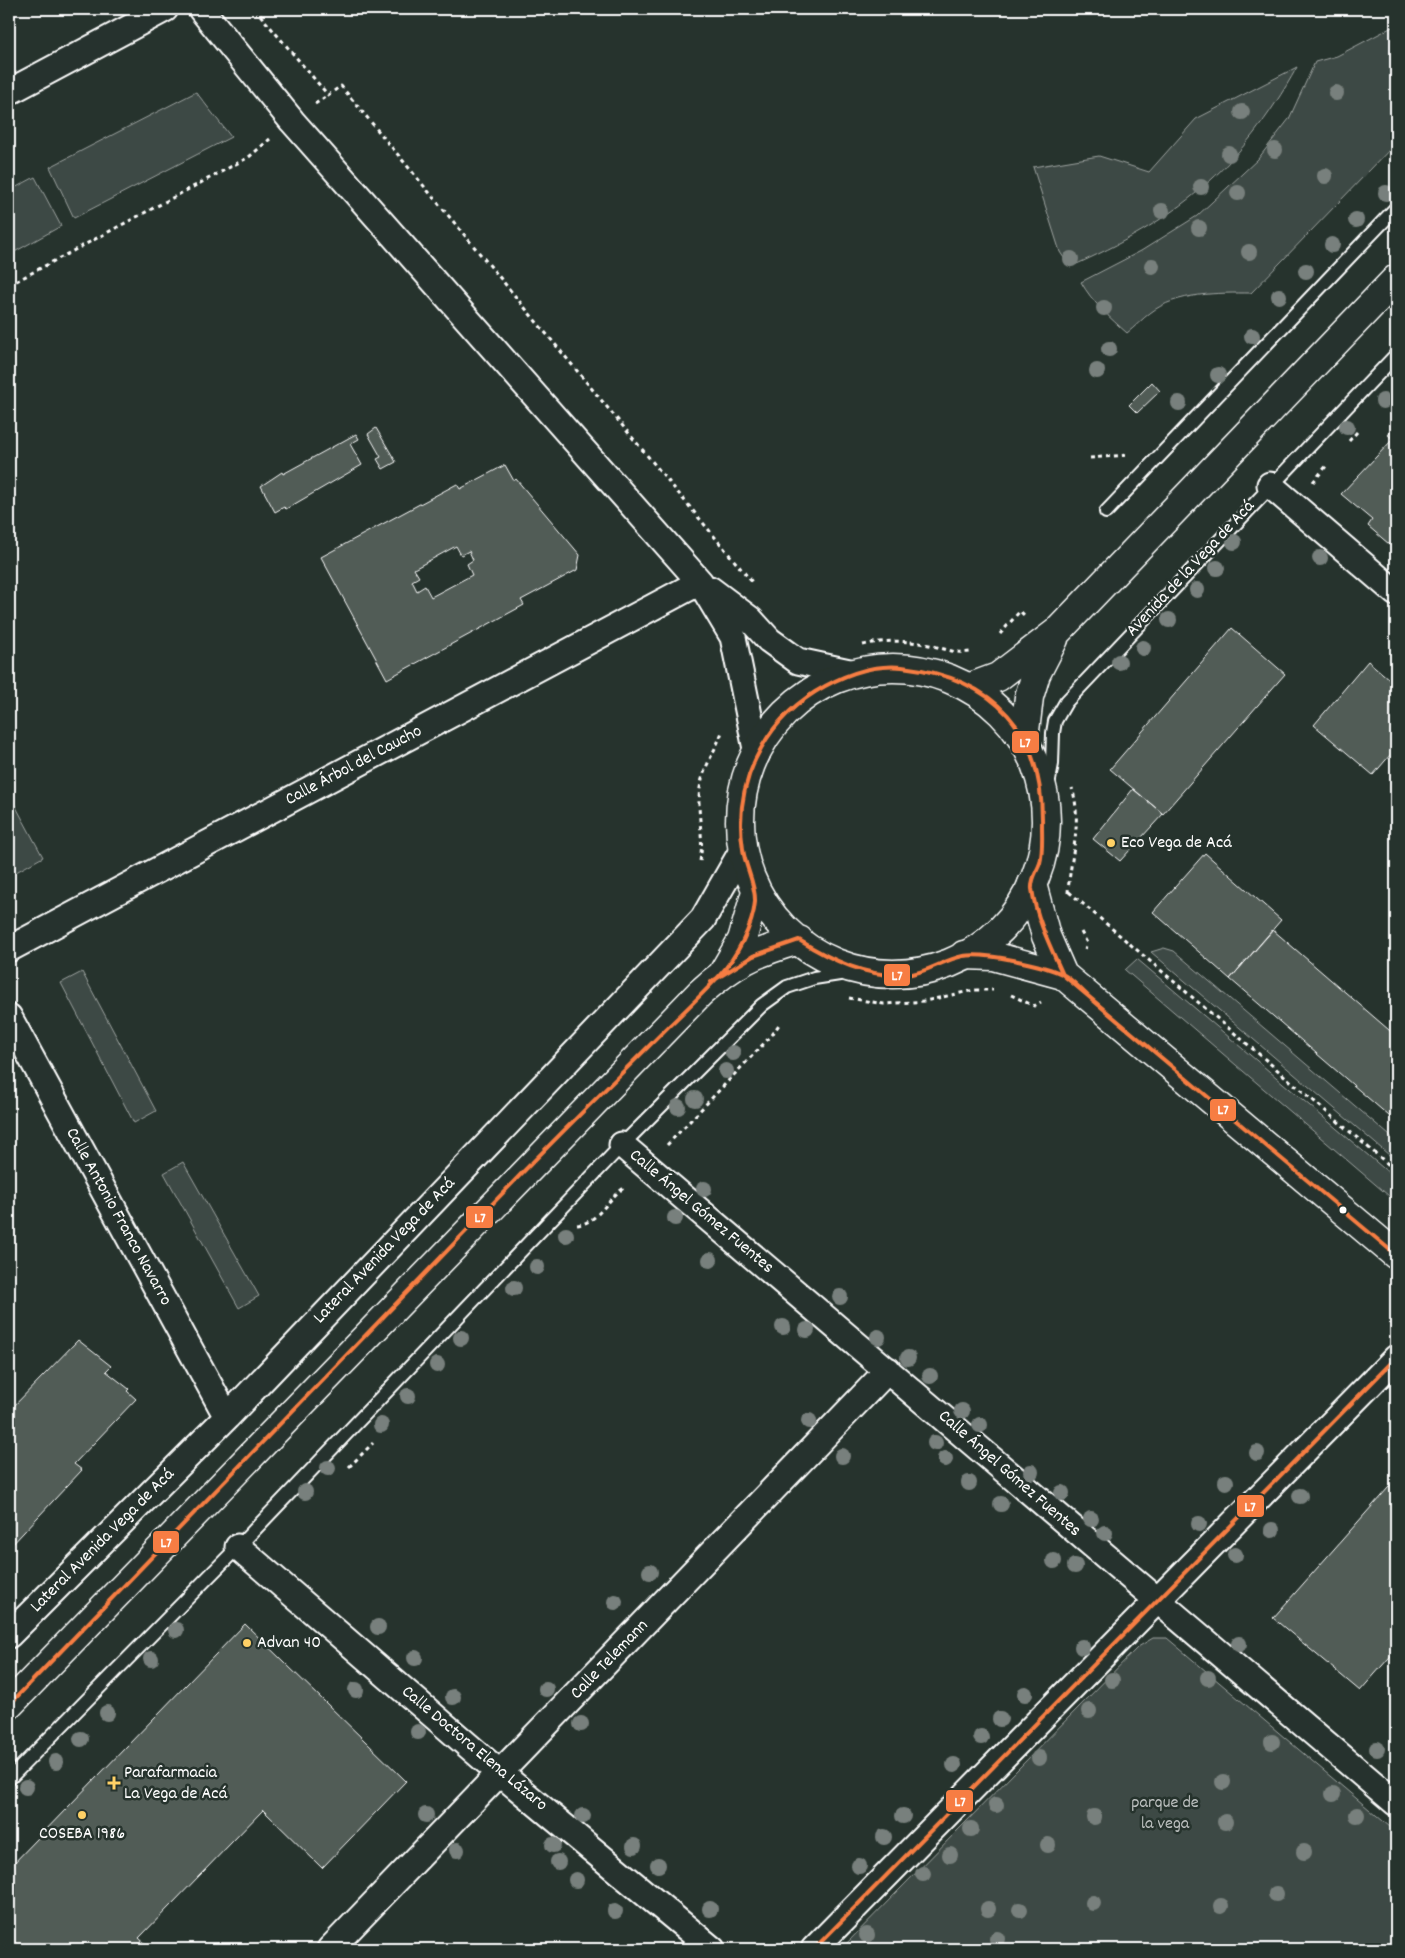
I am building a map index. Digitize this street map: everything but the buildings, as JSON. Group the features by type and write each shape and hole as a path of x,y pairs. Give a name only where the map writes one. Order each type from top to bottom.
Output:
{"main road":[{"path":"971,687 998,677 1057,632 1396,279"},
{"path":"1024,739 1025,717 1033,682 1057,632"},
{"path":"882,666 913,670 971,687 985,693 999,704 1014,722 1024,739 1036,770 1042,812 1040,861 1032,884 1016,913 983,942 964,955 939,968 898,976 865,970 820,954 781,926 755,895 742,851 740,822 743,791 758,754 772,727 796,705 854,673 882,666"},
{"path":"1032,884 1046,936 1064,975"},
{"path":"723,972 742,940 755,895"},
{"path":"9,1704 540,1155 723,972 748,957 799,940"},
{"path":"964,955 994,956 1064,975 1396,1255"}],"street":[{"path":"9,92 165,9"},
{"path":"202,9 292,120 700,582 734,637 758,754"},
{"path":"1270,485 1396,593"},
{"path":"700,582 750,619 769,640 798,661 854,673"},
{"name":"Calle Árbol del Caucho","path":"9,949 700,582"},
{"name":"Lateral Avenida Vega de Acá","path":"9,1635 227,1417 703,919 742,851"},
{"name":"Calle Antonio Franco Navarro","path":"9,1017 227,1417"},
{"name":"Calle Ángel Gómez Fuentes","path":"622,1145 1396,1803"},
{"path":"814,1949 1158,1602 1396,1358"},
{"name":"Calle Telemann","path":"330,1949 501,1774 888,1370"},
{"name":"Calle Doctora Elena Lázaro","path":"238,1547 501,1774 712,1949"}],"lane":[{"path":"1106,512 1396,208"},
{"name":"Avenida de la Vega de Acá","path":"1042,812 1052,764 1053,733 1056,721 1066,702 1270,485 1396,355"},
{"path":"9,1778 238,1547 622,1145 762,1005 787,987 814,978 865,970"}],"path":[{"path":"255,9 328,94"},
{"path":"9,285 249,157 292,120 340,86 768,602 750,619"},
{"path":"1090,458 1137,455 1149,467"},
{"path":"1314,487 1314,479 1329,463"},
{"path":"994,641 1020,611 1028,619"},
{"path":"856,646 892,641 913,642 958,653 975,652"},
{"path":"699,870 702,842 699,813 701,782 725,723"},
{"path":"1071,780 1077,826 1071,857 1068,892 1396,1171"},
{"path":"847,998 884,1004 925,1001 974,990 1002,991"},
{"path":"1008,994 1034,1006 1039,1004"},
{"path":"671,1152 667,1145 772,1036 782,1020"},
{"path":"590,1221 619,1191 628,1187"},
{"path":"351,1466 368,1448"}],"green space":[{"path":"1396,25 1396,143 1251,293 1226,293 1185,297 1161,306 1127,333 1090,296 1081,282 1141,251 1197,216 1258,159 1289,119 1315,62 1337,56"},
{"path":"1297,67 1253,135 1202,188 1142,231 1070,267 1060,252 1033,167 1099,156 1149,172 1196,119"},
{"path":"196,92 231,137 74,218 50,167"},
{"path":"35,177 61,226 9,255 9,191"},
{"path":"9,794 43,857 9,876"},
{"path":"1164,948 1174,951 1396,1141 1396,1161 1151,952"},
{"path":"1137,959 1396,1179 1396,1202 1125,970"},
{"path":"82,972 156,1111 134,1123 61,983"},
{"path":"183,1162 259,1296 239,1308 164,1173"},
{"name":"parque de la vega","path":"1153,1638 1167,1638 1396,1832 1396,1949 841,1949 1138,1647"}],"transit line":[{"name":"L7","path":"9,1705 525,1170 725,969 743,941 754,911 755,895 744,856 741,826 747,780 755,759 766,740 796,706 825,686 857,672 879,667 902,667 935,673 963,683 988,697 1008,715 1023,737 1034,763 1040,792 1042,854 1033,878 1032,889 1040,922 1063,975 1396,1255"},
{"name":"L7","path":"711,982 753,956 799,940 837,961 878,974 914,974 963,956 973,955 1014,960 1043,967 1064,975 1087,995"},
{"name":"L7","path":"814,1949 1396,1358"}],"place":[{"name":"Eco Vega de Acá","path":"1111,843"},
{"name":"Advan 40","path":"247,1643"},
{"name":"Parafarmacia La Vega de Acá","path":"114,1783"},
{"name":"COSEBA 1986","path":"82,1815"}]}
